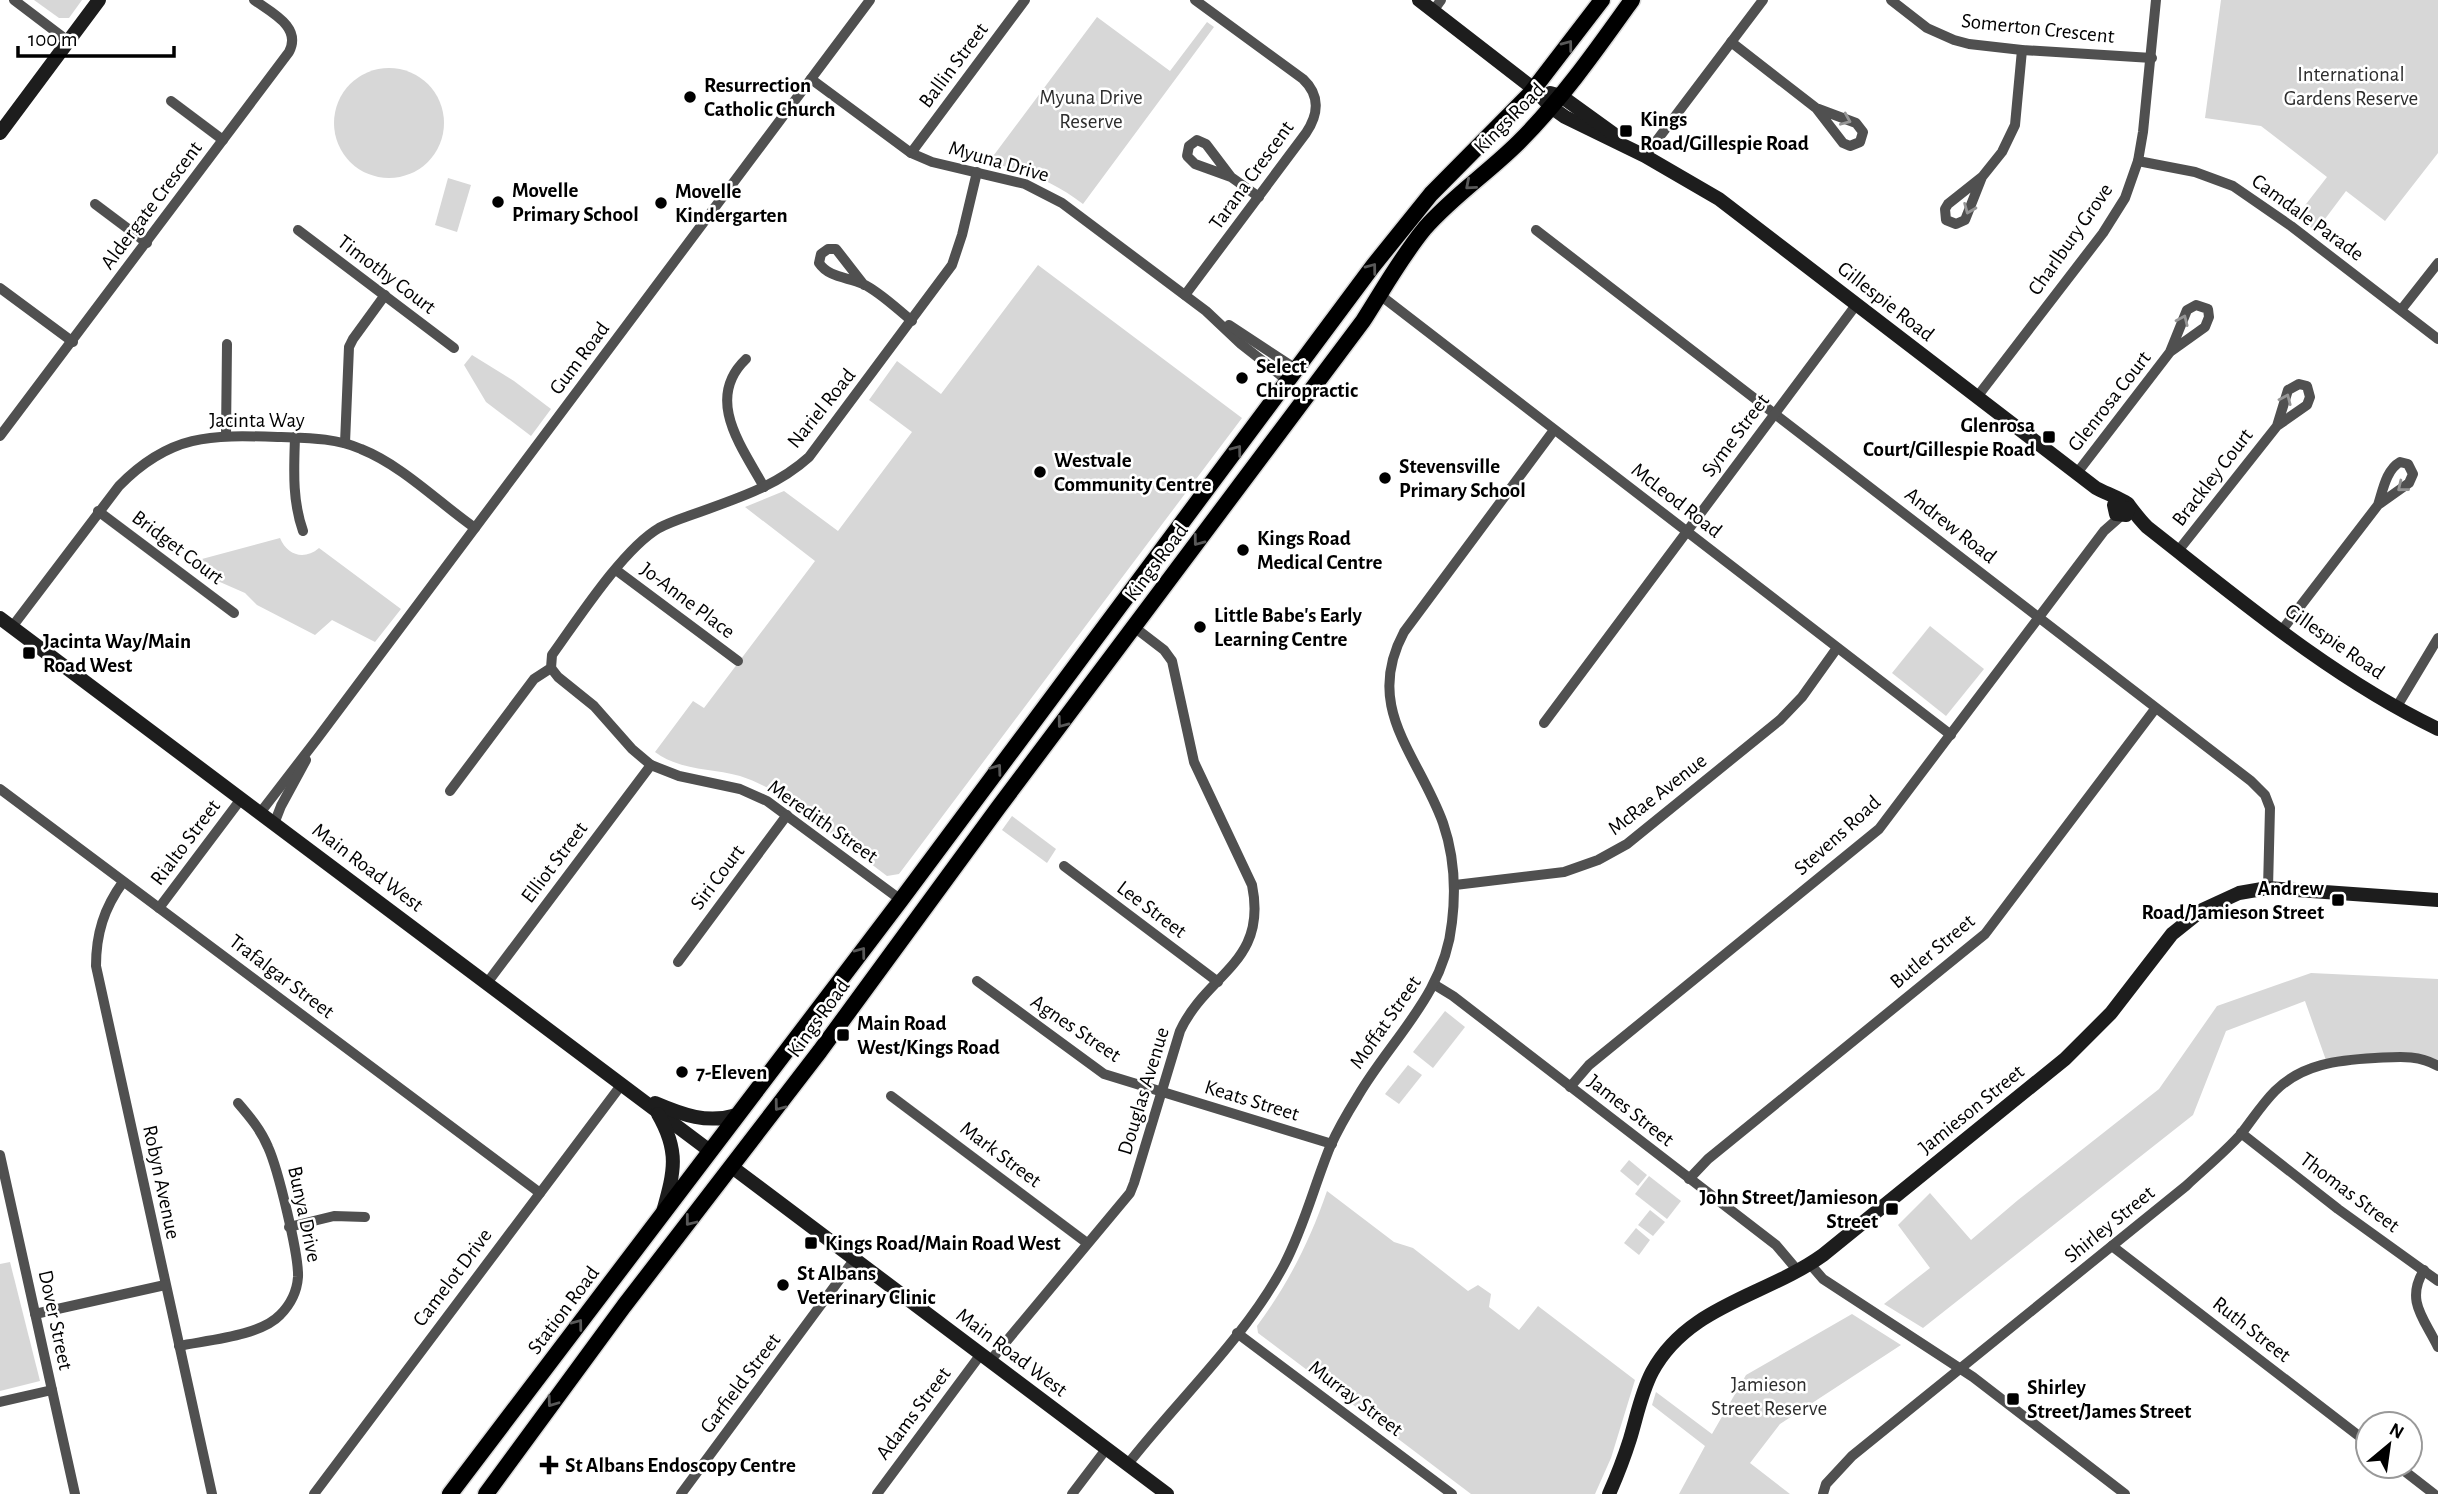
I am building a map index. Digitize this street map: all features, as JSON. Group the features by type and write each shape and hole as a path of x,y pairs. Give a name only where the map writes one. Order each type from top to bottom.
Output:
{"main road":[{"name":"Kings Road","path":"710,1151 901,900 1292,375 1431,194 1487,140 1534,89 1602,0"},
{"name":"Kings Road","path":"732,1167 1313,387 1425,229 1455,198 1505,156 1556,102 1632,0"},
{"path":"1292,375 1313,387"},
{"path":"1115,614 1134,627"},
{"path":"901,900 920,914"},
{"path":"463,1476 486,1494 594,1345 732,1167 710,1151"},
{"name":"Station Road","path":"450,1494 710,1151"}],"street":[{"path":"14,0 68,41"},
{"path":"0,133 99,0"},
{"name":"Aldergate Crescent","path":"0,436 293,45 291,29 254,0"},
{"name":"Gum Road","path":"260,813 870,0"},
{"name":"Ballin Street","path":"911,153 1026,0"},
{"name":"Tarana Crescent","path":"1185,295 1312,125 1316,111 1316,98 1303,79 1195,0"},
{"name":"Gillespie Road","path":"1419,0 1437,5 1534,89 1730,207 2077,473 2120,510 2147,527 2341,674 2396,708 2438,729"},
{"path":"1645,156 1763,0"},
{"name":"Somerton Crescent","path":"1891,0 1927,28 1954,40 2022,50 2152,58"},
{"name":"Charlbury Grove","path":"1977,397 2110,223 2125,198 2138,161 2152,58 2156,0"},
{"path":"1731,42 1816,108"},
{"path":"1982,177 2001,152 2015,125 2022,50"},
{"name":"Myuna Drive","path":"811,79 911,153 932,162 1025,184 1048,194 1206,311 1241,344 1292,375"},
{"path":"171,101 223,141"},
{"name":"Camdale Parade","path":"2138,161 2194,172 2233,186 2291,226 2438,340"},
{"name":"Nariel Road","path":"551,668 552,654 642,540 663,526 783,478 808,457 943,279 957,252 977,172"},
{"path":"1231,177 1259,197"},
{"path":"95,204 147,243"},
{"name":"Timothy Court","path":"298,230 454,348"},
{"name":"Andrew Road","path":"1536,230 2155,709 2251,780 2265,795 2271,814 2268,888"},
{"path":"2401,310 2438,263"},
{"path":"864,285 912,321"},
{"path":"0,288 73,342"},
{"path":"345,443 349,347 385,295"},
{"name":"McLeod Road","path":"1380,295 1951,736"},
{"name":"Syme Street","path":"1544,723 1856,305"},
{"path":"226,436 227,344"},
{"name":"Glenrosa Court","path":"2077,473 2171,352"},
{"path":"746,359 737,367 730,380 727,390 728,412 736,434 764,487"},
{"name":"Brackley Court","path":"2178,551 2277,426"},
{"name":"Moffat Street","path":"1128,1464 1237,1333 1284,1266 1307,1214 1332,1144 1369,1077 1411,1023 1435,985 1450,940 1455,885 1452,860 1443,824 1391,710 1388,688 1391,663 1404,632 1554,430"},
{"name":"Jacinta Way","path":"12,627 98,511 137,467 156,454 193,440 226,436 345,443 390,465 475,528"},
{"path":"295,438 295,505 303,531"},
{"path":"2282,630 2378,505"},
{"name":"Stevens Road","path":"1570,1087 1589,1065 1879,829 2120,510"},
{"name":"Bridget Court","path":"98,511 234,613"},
{"name":"Jo-Anne Place","path":"616,570 738,661"},
{"name":"Main Road West","path":"0,618 710,1151"},
{"name":"Douglas Avenue","path":"985,1357 1130,1193 1185,1020 1236,962 1248,942 1255,918 1252,885 1194,762 1172,661 1164,650 1134,627"},
{"path":"2396,708 2438,638"},
{"name":"McRae Avenue","path":"1455,885 1564,872 1598,860 1627,844 1780,720 1802,697 1838,648"},
{"path":"450,791 534,679 551,668"},
{"name":"Meredith Street","path":"551,668 558,677 594,706 632,749 651,765 679,776 740,789 767,801 901,900"},
{"name":"Butler Street","path":"1689,1179 1708,1159 1985,934 2155,709"},
{"name":"Gum Road","path":"274,824 317,739"},
{"name":"Elliot Street","path":"488,983 651,765"},
{"name":"Trafalgar Street","path":"0,789 540,1194"},
{"name":"Rialto Street","path":"159,908 241,799"},
{"name":"Siri Court","path":"678,962 787,815"},
{"name":"Lee Street","path":"1063,866 1218,982"},
{"name":"Robyn Avenue","path":"123,882 106,909 101,923 97,939 96,966 212,1494"},
{"name":"Jamieson Street","path":"1609,1494 1646,1385 1659,1361 1690,1326 1804,1268 2073,1052 2111,1013 2164,944 2190,917 2227,897 2268,888 2438,900"},
{"name":"Agnes Street","path":"977,981 1094,1069 1112,1078 1161,1093"},
{"name":"James Street","path":"1435,985 1453,996 1804,1268 1960,1369 2125,1494"},
{"name":"Shirley Street","path":"1823,1491 1852,1456 2186,1186 2241,1133 2275,1091 2298,1073 2347,1060 2404,1056 2423,1059 2438,1066"},
{"name":"Camelot Drive","path":"314,1494 622,1084"},
{"path":"634,1093 697,1118 717,1120 737,1115"},
{"name":"Keats Street","path":"1161,1093 1332,1144"},
{"name":"Mark Street","path":"891,1096 1087,1243"},
{"name":"Bunya Drive","path":"179,1346 259,1328 279,1316 292,1298 298,1275 289,1227 268,1146 254,1121 238,1104"},
{"path":"655,1109 668,1134 674,1156 674,1170 662,1213"},
{"name":"Thomas Street","path":"2241,1133 2438,1281"},
{"name":"Dover Street","path":"0,1155 75,1494"},
{"name":"Main Road West","path":"732,1167 1167,1494"},
{"path":"289,1227 334,1216 365,1217"},
{"name":"Ruth Street","path":"2112,1246 2354,1432"},
{"name":"Garfield Street","path":"681,1494 854,1260"},
{"path":"2424,1270 2417,1284 2415,1300 2438,1347"},
{"path":"35,1314 165,1285"},
{"name":"Murray Street","path":"1237,1333 1452,1494"},
{"name":"Adams Street","path":"877,1494 985,1357"},
{"path":"0,1402 52,1390"},
{"path":"1072,1494 1107,1448"},
{"path":"2416,1480 2434,1494"}],"green space":[{"path":"34,0 82,0 69,18 59,18"},
{"name":"International Gardens Reserve","path":"2221,0 2438,0 2438,153 2385,221 2346,191 2316,231 2296,217 2327,177 2261,126 2205,118"},
{"name":"Myuna Drive Reserve","path":"1097,17 1170,71 1207,22 1214,27 1083,204 1038,177 988,163"},
{"path":"389,68 410,72 428,84 440,102 444,123 440,144 428,162 410,174 389,178 368,174 350,162 338,144 334,123 338,102 350,84 368,72"},
{"path":"448,178 471,185 457,232 435,225"},
{"path":"1038,265 1242,418 899,874 887,876 776,792 740,776 675,763 655,752 693,701 704,708 815,561 745,507 784,491 838,531 912,432 869,400 897,361 941,394"},
{"path":"472,355 514,381 551,409 531,436 486,402 464,365"},
{"path":"280,538 287,549 296,554 308,554 319,548 401,609 375,642 332,620 315,635 257,605 245,593 204,575 187,563"},
{"path":"1930,626 1984,669 1946,716 1892,673"},
{"path":"1012,816 1056,849 1047,863 1002,830"},
{"path":"2311,973 2438,979 2436,1064 2430,1061 2327,1063 2305,1001 2226,1031 2193,1115 1923,1328 1884,1304 1930,1268 1898,1225 1930,1193 1971,1240 2159,1089 2217,1006"},
{"path":"1445,1011 1465,1027 1433,1068 1413,1052"},
{"path":"1408,1065 1422,1075 1399,1104 1385,1094"},
{"path":"1629,1160 1647,1175 1638,1186 1620,1171"},
{"path":"1649,1176 1681,1201 1667,1219 1635,1194"},
{"path":"1327,1191 1394,1242 1413,1248 1468,1291 1478,1285 1491,1294 1489,1307 1519,1330 1538,1306 1635,1380 1611,1458 1595,1494 1471,1494 1258,1333 1257,1326 1279,1294 1306,1245"},
{"path":"1650,1210 1665,1222 1653,1236 1638,1225"},
{"path":"1636,1228 1650,1240 1639,1255 1624,1243"},
{"path":"10,1262 40,1381 0,1391 0,1264"},
{"name":"Jamieson Street Reserve","path":"1852,1314 1901,1345 1780,1424 1750,1463 1790,1494 1679,1494 1705,1446 1652,1405 1656,1392 1712,1434 1746,1375"}],"place":[{"name":"Resurrection Catholic Church","path":"690,97"},
{"name":"Kings Road/Gillespie Road","path":"1626,131"},
{"name":"Movelle Primary School","path":"498,202"},
{"name":"Movelle Kindergarten","path":"661,203"},
{"name":"Select Chiropractic","path":"1242,378"},
{"name":"Glenrosa Court/Gillespie Road","path":"2049,437"},
{"name":"Westvale Community Centre","path":"1040,472"},
{"name":"Stevensville Primary School","path":"1385,478"},
{"name":"Kings Road Medical Centre","path":"1243,550"},
{"name":"Little Babe's Early Learning Centre","path":"1200,627"},
{"name":"Jacinta Way/Main Road West","path":"29,653"},
{"name":"Andrew Road/Jamieson Street","path":"2338,900"},
{"name":"Main Road West/Kings Road","path":"843,1035"},
{"name":"7-Eleven","path":"682,1072"},
{"name":"John Street/Jamieson Street","path":"1892,1209"},
{"name":"Kings Road/Main Road West","path":"811,1243"},
{"name":"St Albans Veterinary Clinic","path":"783,1285"},
{"name":"Shirley Street/James Street","path":"2013,1399"},
{"name":"St Albans Endoscopy Centre","path":"549,1465"}]}
